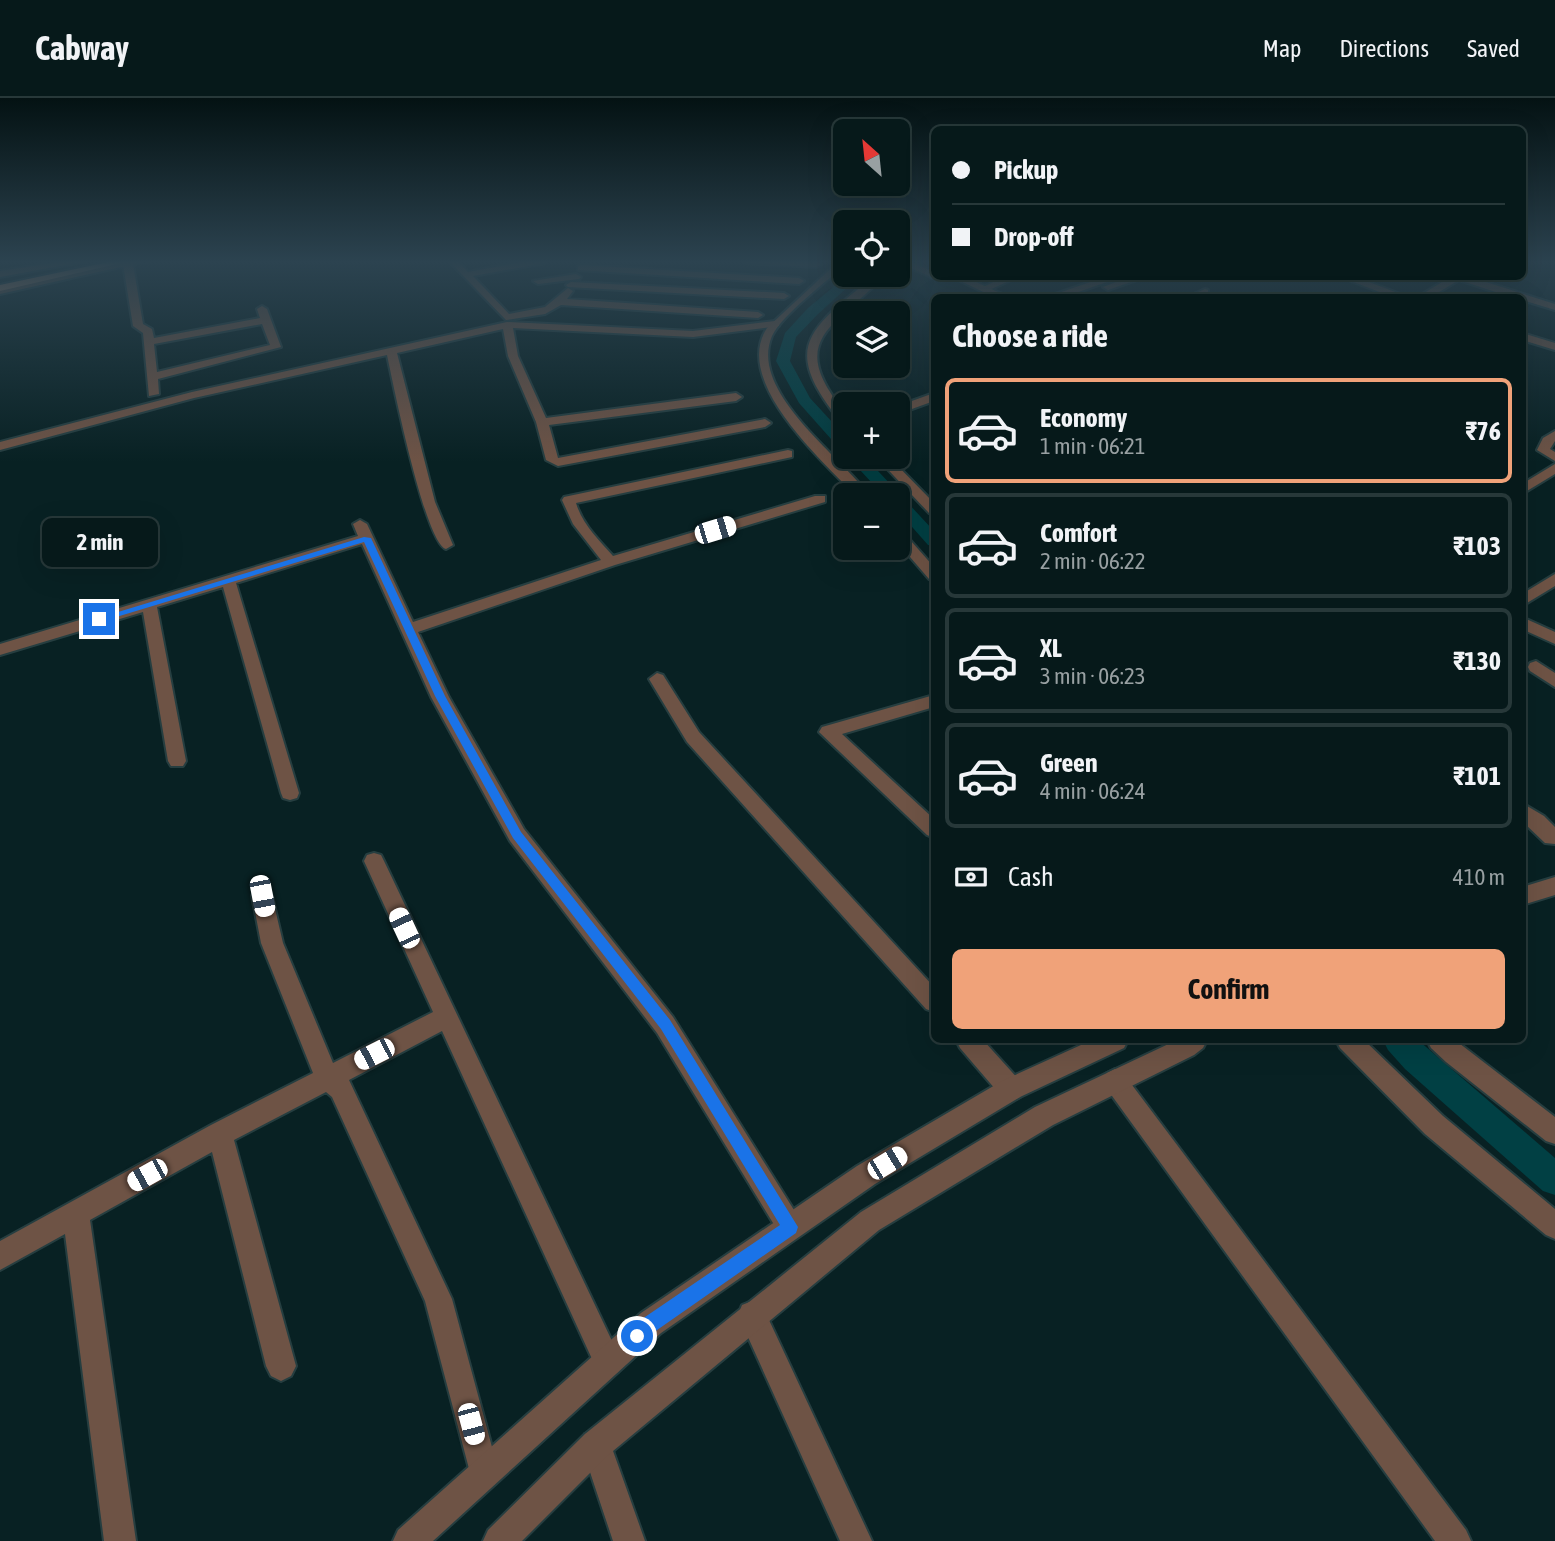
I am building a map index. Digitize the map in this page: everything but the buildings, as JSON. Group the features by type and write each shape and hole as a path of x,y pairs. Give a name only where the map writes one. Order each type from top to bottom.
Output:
{"street":[{"path":"141,327 148,331 153,394"},
{"path":"208,327 213,346"},
{"path":"152,377 244,327"},
{"path":"149,342 276,347 269,327"},
{"path":"0,446 155,404 496,327"},
{"path":"507,327 513,356 542,422 552,460 558,462 765,422"},
{"path":"555,327 693,334 748,327"},
{"path":"773,327 766,337 761,358 769,383 789,414 851,483"},
{"path":"824,327 812,343 810,362 818,385 833,404"},
{"path":"1526,337 1552,344"},
{"path":"391,350 428,502 446,545"},
{"path":"542,422 736,397"},
{"path":"910,406 931,398"},
{"path":"1555,435 1547,441 1543,450 1555,457"},
{"path":"611,562 590,537 570,507 569,500 788,454"},
{"path":"1526,487 1555,468"},
{"path":"895,469 931,502"},
{"path":"407,630 611,562 820,499"},
{"path":"0,650 228,580 364,531 407,630 440,696 517,835 665,1024 790,1227"},
{"path":"910,549 931,573"},
{"path":"1526,598 1555,579"},
{"path":"228,580 290,793"},
{"path":"1537,591 1555,600"},
{"path":"149,604 177,761"},
{"path":"1526,624 1555,639"},
{"path":"1536,667 1555,681"},
{"path":"657,679 692,737 931,999"},
{"path":"931,702 828,732 931,827"},
{"path":"1526,813 1553,838"},
{"path":"1526,828 1553,838"},
{"path":"374,861 445,1018 608,1362"},
{"path":"1526,895 1555,886"},
{"path":"262,896 272,943 327,1078 341,1089 438,1299 484,1474"},
{"path":"0,1256 220,1134 445,1018"},
{"path":"971,1043 1011,1089"},
{"path":"409,1541 651,1322 866,1175 1011,1089 1110,1043"},
{"path":"499,1541 596,1444 870,1220 1044,1116 1191,1043"},
{"path":"1351,1043 1434,1125 1555,1226"},
{"path":"1442,1043 1555,1132"},
{"path":"1115,1082 1455,1541"},
{"path":"220,1134 281,1366"},
{"path":"76,1214 120,1541"},
{"path":"752,1315 856,1541"},
{"path":"596,1444 629,1541"}],"waterway":[{"path":"798,327 790,336 783,361 804,400 833,432"},
{"path":"867,469 881,483"},
{"path":"910,514 931,538"},
{"path":"1401,1043 1555,1179"}],"route":[{"path":"99,619 367,538 407,630 440,696 517,835 665,1024 790,1227 651,1322 637,1336"}]}
